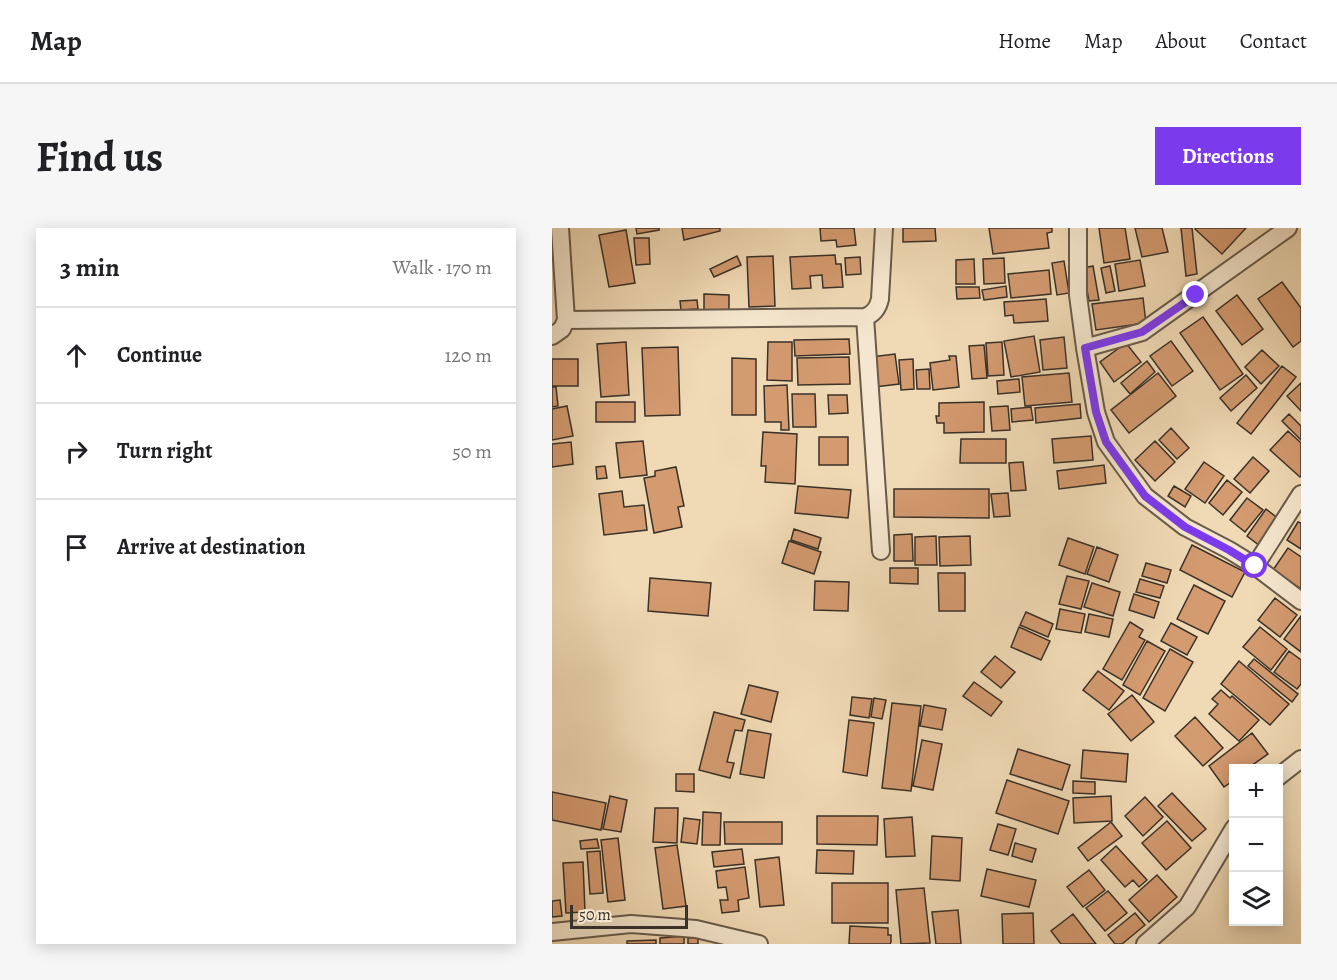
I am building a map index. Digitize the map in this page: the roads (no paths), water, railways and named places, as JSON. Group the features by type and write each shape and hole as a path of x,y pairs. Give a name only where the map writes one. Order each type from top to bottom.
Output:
{"street":[{"path":"552,336 562,329 566,320 560,228"},
{"path":"566,320 865,317 872,314 880,299 884,228"},
{"path":"1078,228 1078,295 1096,412 1106,442 1145,496 1185,527 1255,566 1301,601"},
{"path":"1085,348 1142,332 1288,228"},
{"path":"865,317 881,551"},
{"path":"1255,566 1301,494"},
{"path":"1283,773 1301,759"},
{"path":"1145,944 1186,907 1229,835"},
{"path":"552,932 631,924 696,929 757,944"}]}
